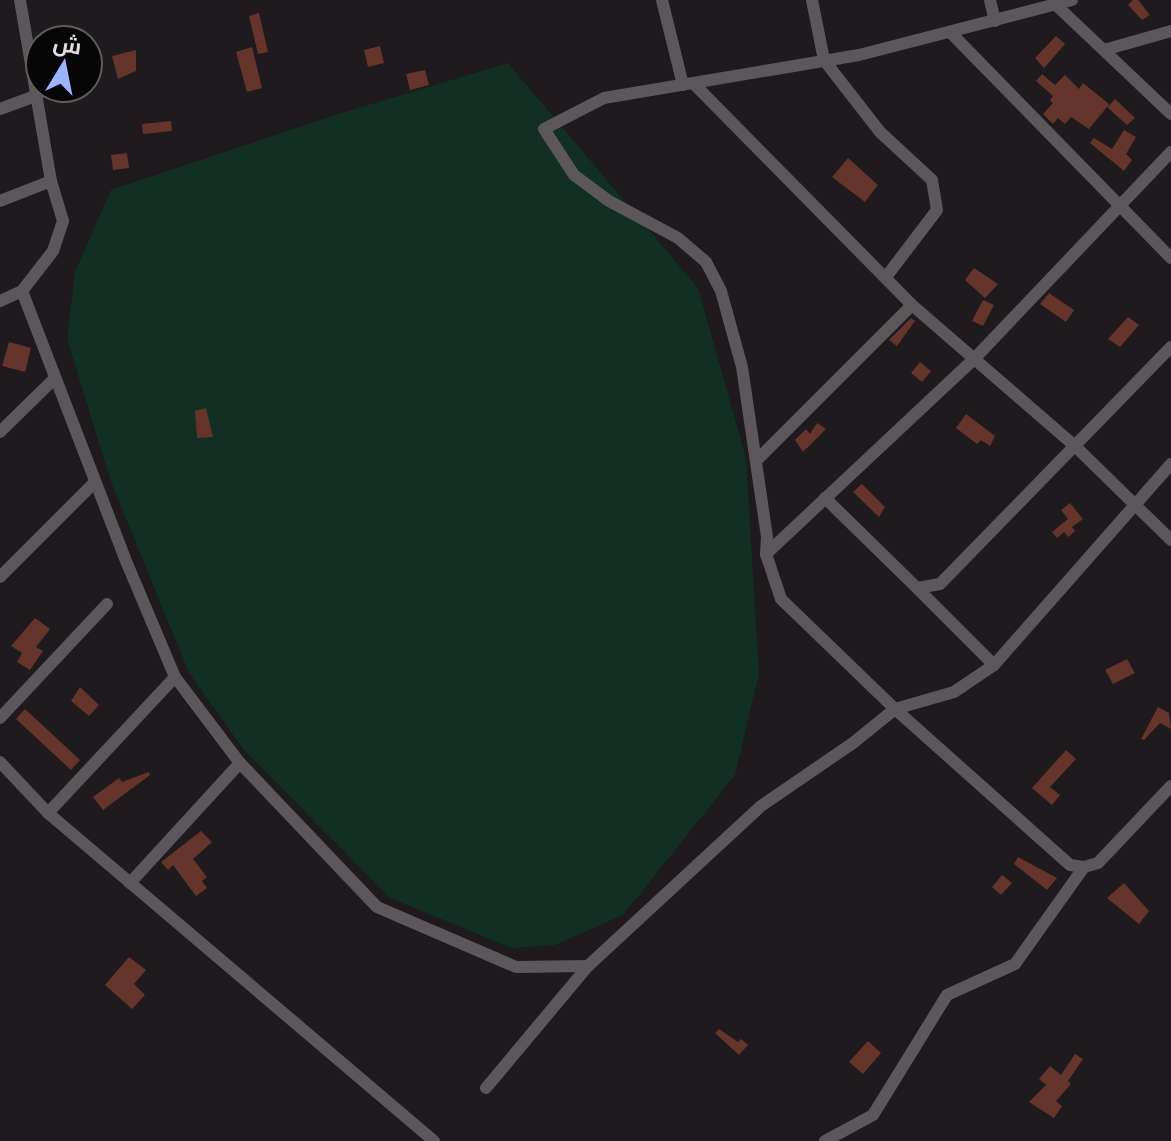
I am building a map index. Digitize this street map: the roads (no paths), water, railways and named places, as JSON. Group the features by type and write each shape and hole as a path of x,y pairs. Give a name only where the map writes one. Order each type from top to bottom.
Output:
{"street":[{"path":"20,0 25,24"},
{"path":"662,0 688,84 912,305 1076,447 1171,540"},
{"path":"812,0 824,60 880,132 932,180 937,210 886,277"},
{"path":"990,0 995,21"},
{"path":"1072,0 950,32 824,60 604,98 544,129 574,175 609,201 678,238 706,262 721,291 742,367 767,537 766,554 781,599 895,709 1070,865 1084,867 1098,863 1171,786"},
{"path":"1056,5 1171,114"},
{"path":"1104,50 1171,31"},
{"path":"950,32 1171,258"},
{"path":"0,109 24,100"},
{"path":"0,301 22,291 53,251 63,221 51,181 39,104"},
{"path":"766,554 974,359 1118,204 1171,152"},
{"path":"0,201 51,181"},
{"path":"22,291 95,482 175,677 240,763 377,907 516,967 588,966"},
{"path":"756,461 912,305"},
{"path":"917,588 940,584 1171,347"},
{"path":"0,432 55,378"},
{"path":"486,1088 588,966 761,806 853,743 895,709 954,692 994,665 1171,464"},
{"path":"0,577 95,482"},
{"path":"825,498 994,665"},
{"path":"0,718 107,604"},
{"path":"48,813 175,677"},
{"path":"0,762 48,813 434,1141"},
{"path":"130,883 240,763"},
{"path":"825,1141 873,1115 947,995 1015,964 1084,867"}]}
